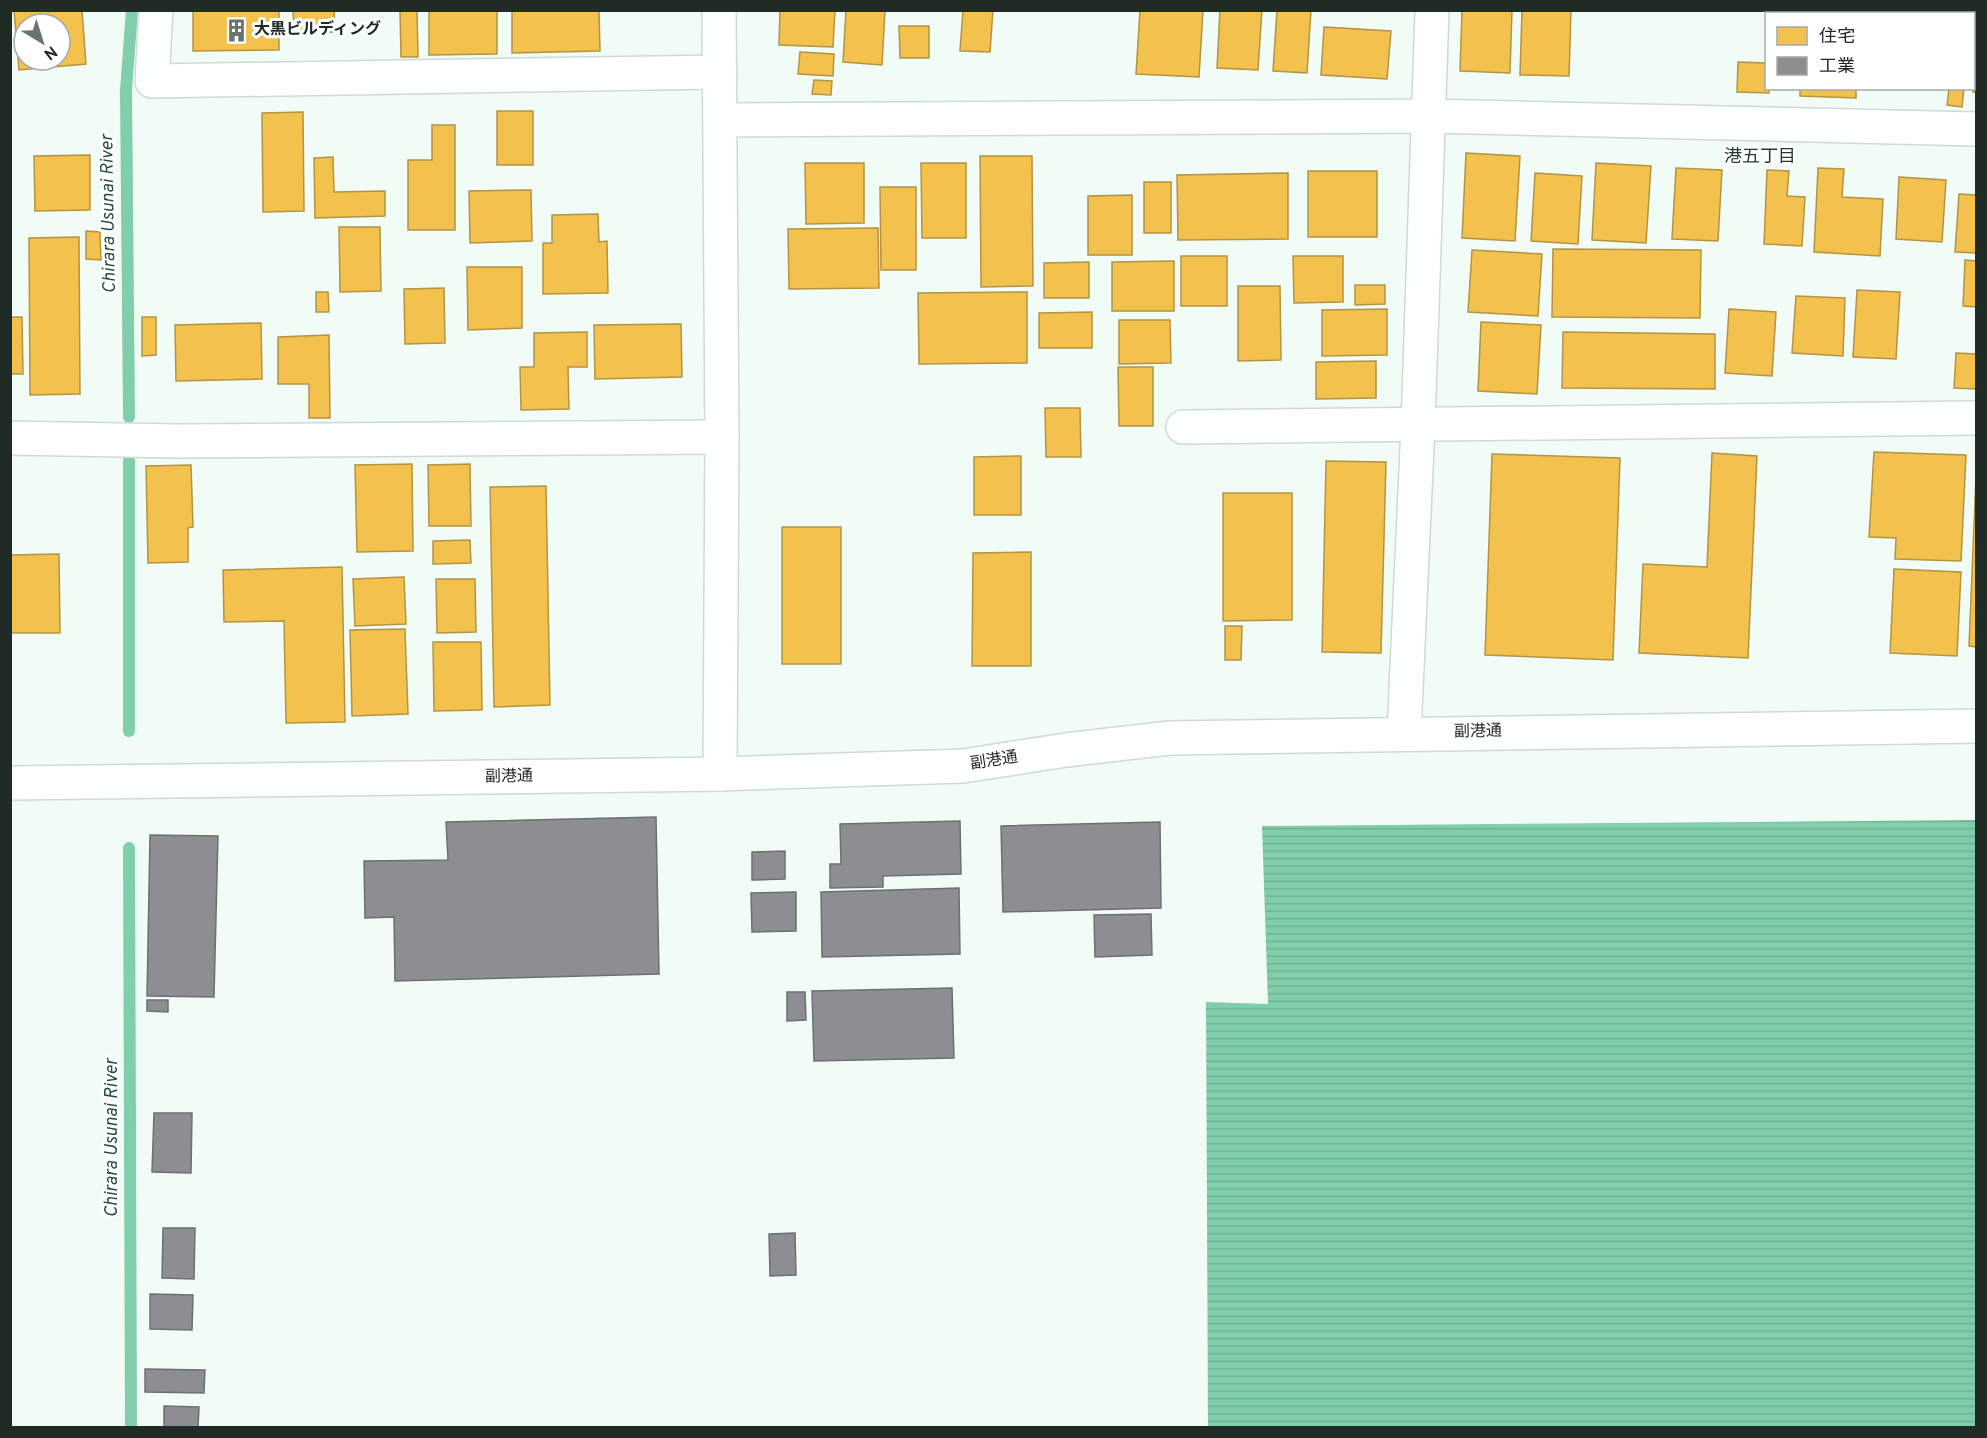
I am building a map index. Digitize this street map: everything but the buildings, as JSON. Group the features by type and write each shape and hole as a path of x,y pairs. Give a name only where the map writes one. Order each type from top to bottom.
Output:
{"street":[{"path":"156,10 152,81 720,72"},
{"path":"719,10 722,437 720,774"},
{"path":"1404,733 1418,425 1432,10"},
{"path":"720,120 1428,116 1977,129"},
{"path":"1183,428 1977,418"},
{"path":"10,438 178,441 722,437"},
{"name":"副港通","path":"10,783 720,774 963,766 1066,750 1170,738 1977,726"}],"shaded area":[{"path":"1976,820 1976,1427 1208,1427 1206,1002 1268,1004 1262,826"}],"waterway":[{"name":"Chirara Usunai River","path":"129,417 126,90 132,10"},
{"name":"Chirara Usunai River","path":"129,461 129,731"},
{"name":"Chirara Usunai River","path":"129,848 131,1428"}],"place":[{"name":"大黒ビルディング","path":"236,30"}],"district":[{"name":"港五丁目","path":"1760,157"}]}
